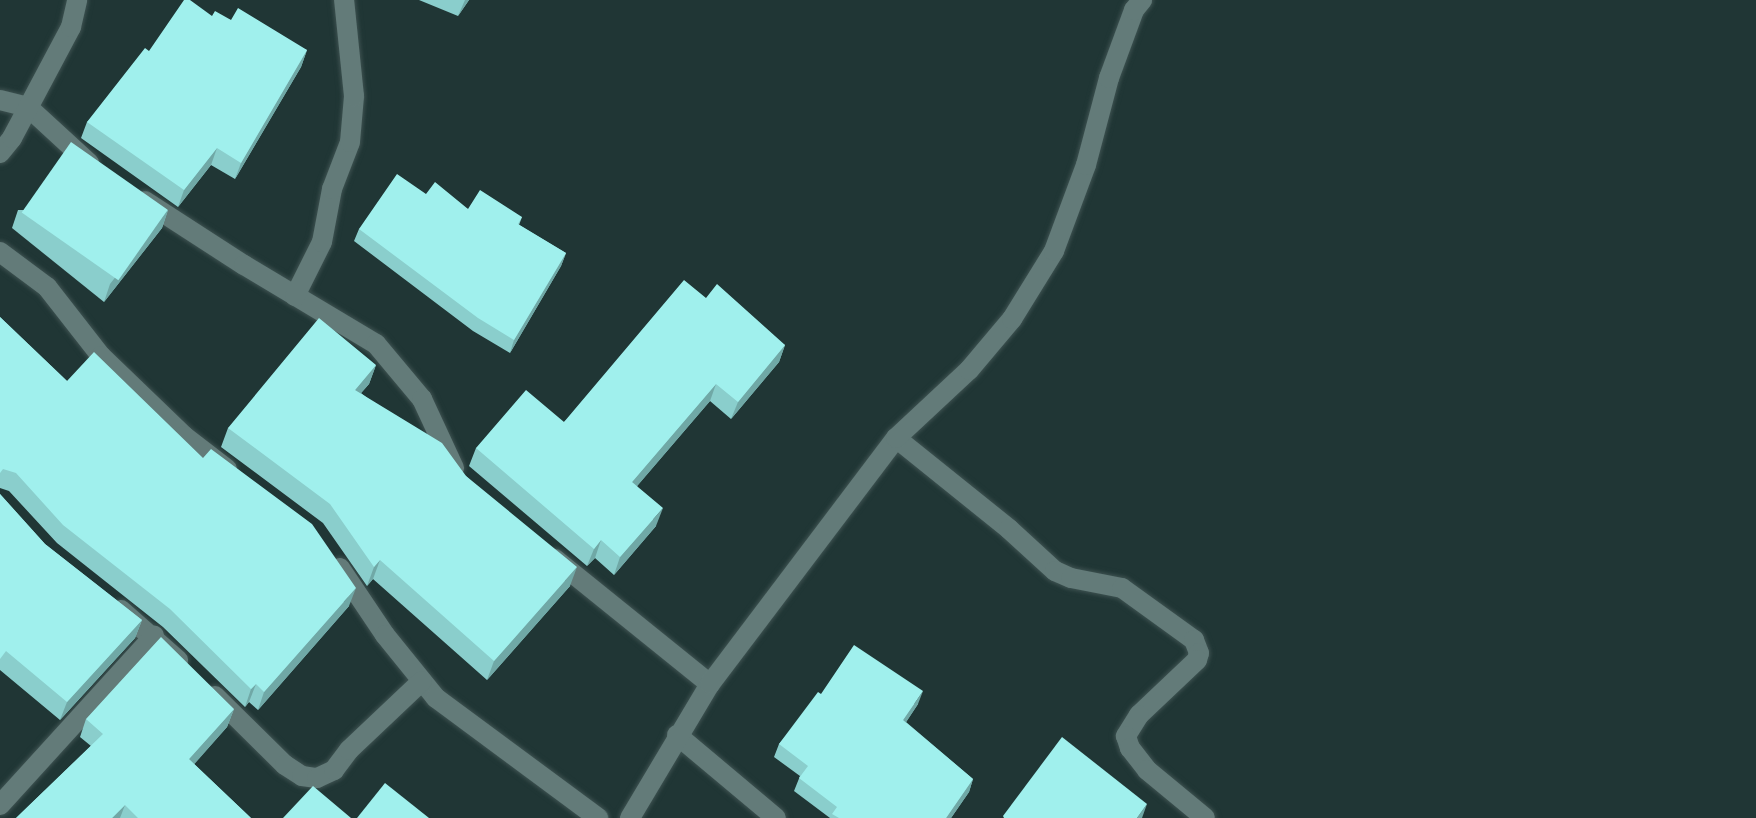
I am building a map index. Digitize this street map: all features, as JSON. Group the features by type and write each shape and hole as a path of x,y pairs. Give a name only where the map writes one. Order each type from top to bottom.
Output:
{"street":[{"path":"0,153 71,27 77,0"},
{"path":"295,296 322,242 332,189 350,142 354,96 344,0"},
{"path":"630,818 710,684 896,438 969,370 1003,330 1054,251 1086,165 1109,78 1134,10 1142,0"},
{"path":"0,100 28,107 86,161 108,176"},
{"path":"130,191 376,344 422,399 438,429 448,460 468,485"},
{"path":"0,252 47,287 101,356 184,436 246,483"},
{"path":"896,438 1009,529 1055,571 1071,578 1122,588 1194,640 1199,653 1197,660 1139,715 1126,736 1130,748 1147,770 1205,818"},
{"path":"539,545 710,684"},
{"path":"329,553 436,698 598,818"},
{"path":"107,599 154,636 285,765 302,776 317,778 334,770 349,750 422,681"},
{"path":"0,805 154,636"},
{"path":"677,735 776,818"}],"building":[{"path":"184,0 190,0 212,16 215,11 231,20 238,8 307,50 241,163 217,148 184,190 87,122 145,48 149,51"},
{"path":"71,142 168,210 118,280 22,212"},
{"path":"397,174 426,194 435,182 468,209 480,190 522,217 518,224 566,253 514,340 478,318 359,229"},
{"path":"684,280 706,298 717,284 785,345 738,402 716,384 632,482 663,508 620,557 601,540 594,549 476,448 526,390 564,422"},
{"path":"0,317 67,381 94,352 203,458 211,449 312,524 356,588 264,692 256,684 251,689 170,609 63,525 16,473 3,469 0,473"},
{"path":"319,318 376,365 355,390 442,443 466,476 577,567 494,661 380,560 374,567 330,504 228,428"},
{"path":"0,494 45,544 142,620 67,702 6,651 0,659"},
{"path":"161,637 234,709 189,759 251,818 138,818 125,805 112,818 16,818 103,734 86,719"},
{"path":"854,645 923,691 903,720 973,779 946,818 839,818 832,814 837,807 799,778 808,766 779,744 818,692 821,694"},
{"path":"1062,737 1147,804 1137,818 1004,818"},
{"path":"385,783 429,818 357,818"},
{"path":"313,786 351,818 283,818"}]}
